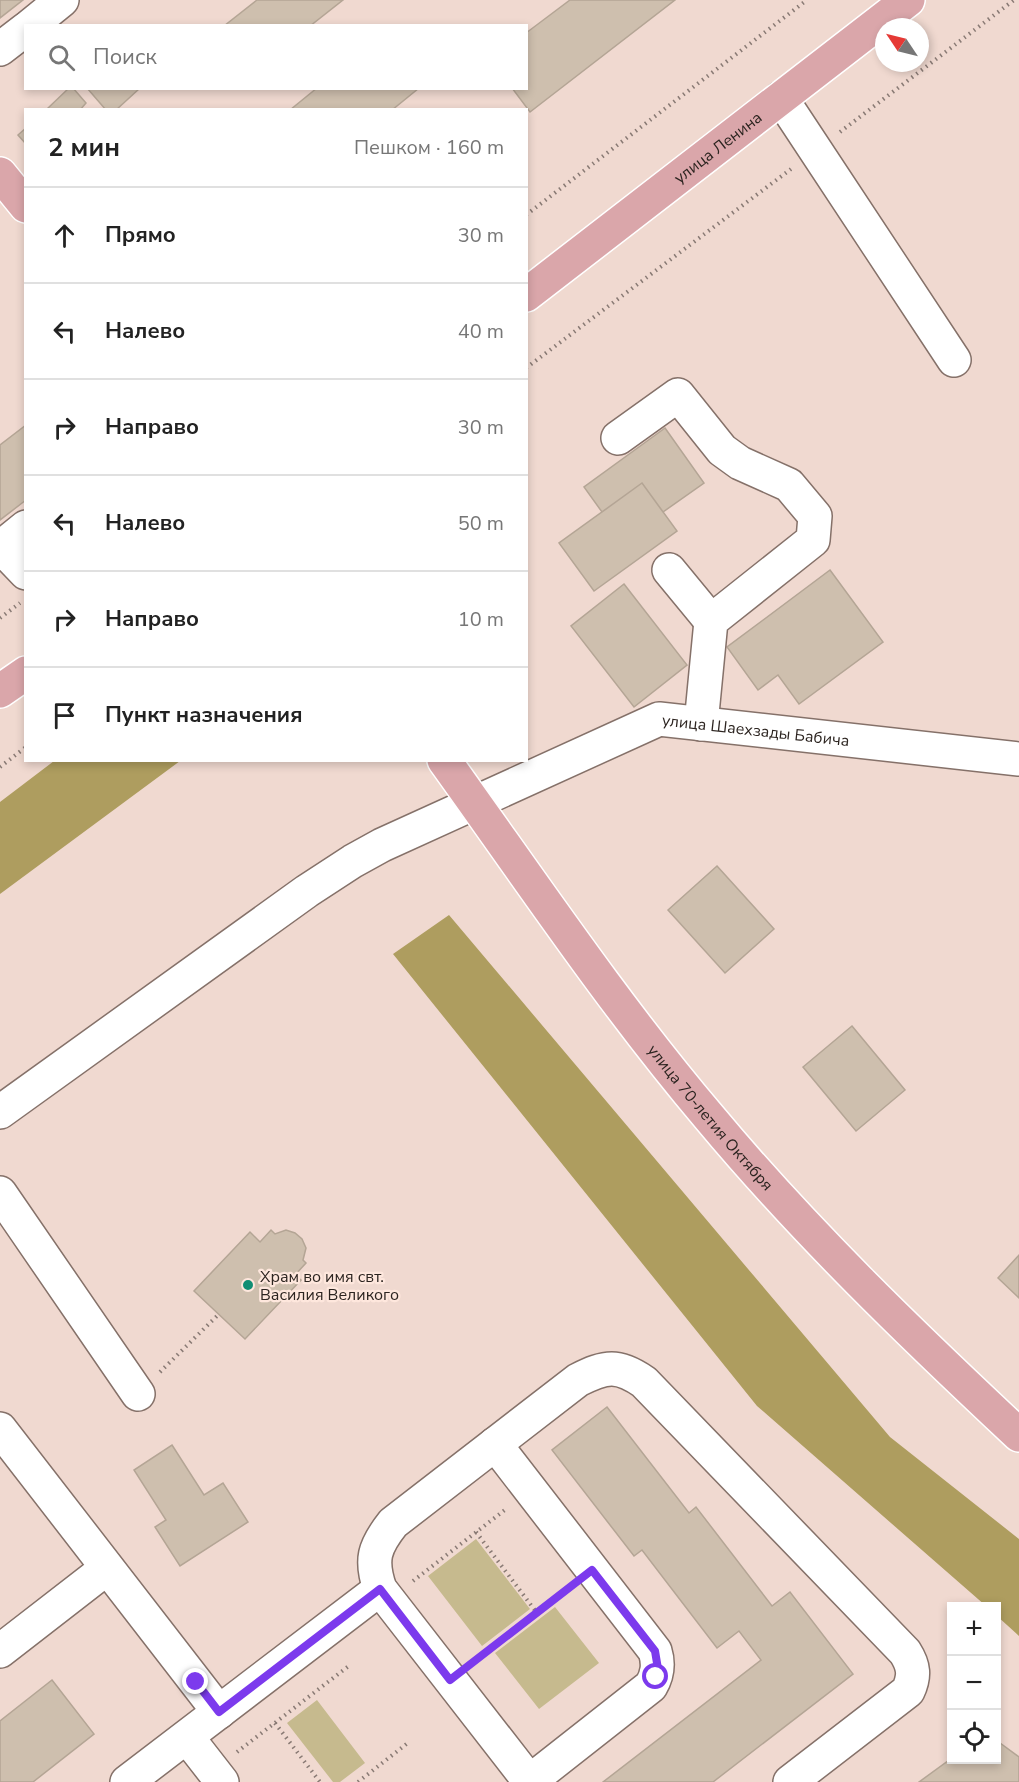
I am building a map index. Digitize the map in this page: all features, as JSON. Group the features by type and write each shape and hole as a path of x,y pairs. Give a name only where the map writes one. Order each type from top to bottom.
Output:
{"main road":[{"name":"улица Ленина","path":"528,293 908,0"},
{"path":"0,174 24,204"},
{"path":"0,692 24,674"},
{"name":"улица 70-летия Октября","path":"445,762 608,993 709,1118 810,1231 928,1349 1019,1435"}],"street":[{"path":"32,24 62,0"},
{"path":"0,49 24,31"},
{"path":"781,98 954,360"},
{"path":"618,438 678,395 722,450 740,463 789,485 815,516 813,540 711,621 700,724"},
{"path":"24,529 0,547 24,571"},
{"path":"669,570 711,621"},
{"name":"улица Шаехзады Бабича","path":"0,1112 333,873 382,845 659,719 1019,759"},
{"path":"0,1193 138,1394"},
{"path":"495,1444 655,1651 658,1669 651,1686 530,1782 384,1594 375,1573 374,1557 380,1540 393,1523 495,1444 578,1380 598,1370 615,1368 630,1372 645,1382 905,1652 912,1663 914,1674 908,1691 790,1782"},
{"path":"0,1429 219,1712"},
{"path":"0,1651 107,1568"},
{"path":"127,1782 219,1712 384,1594"},
{"path":"187,1737 218,1776"}],"path":[{"path":"528,213 807,0"},
{"path":"528,366 1014,0"},
{"path":"0,618 24,600"},
{"path":"0,767 24,749"},
{"path":"138,1394 219,1314"},
{"path":"384,1594 476,1532 530,1490"},
{"path":"476,1532 537,1613"},
{"path":"450,1680 592,1570"},
{"path":"218,1776 275,1723 350,1665"},
{"path":"275,1723 320,1782"},
{"path":"358,1782 409,1742"}],"shaded area":[{"path":"53,762 179,762 0,894 0,802"},
{"path":"449,915 890,1437 1019,1539 1019,1636 1001,1620 1001,1602 981,1602 757,1406 393,954"},
{"path":"476,1539 530,1609 482,1646 428,1576"},
{"path":"555,1607 599,1663 539,1709 495,1653"},
{"path":"317,1700 365,1763 340,1782 333,1782 287,1723"}],"building":[{"path":"0,0 23,0 0,18"},
{"path":"257,0 343,0 313,24 227,24"},
{"path":"570,0 675,0 530,112 514,90 528,90 528,32"},
{"path":"67,90 75,90 86,103 82,108 48,108"},
{"path":"89,90 138,90 118,108 104,108"},
{"path":"315,90 417,90 394,108 292,108"},
{"path":"24,130 24,142 18,135"},
{"path":"24,427 24,502 0,520 0,445"},
{"path":"665,428 704,483 663,512 642,483 602,512 584,487"},
{"path":"642,483 677,531 594,591 559,543"},
{"path":"830,570 883,642 799,704 778,675 758,690 727,647"},
{"path":"624,584 687,665 634,707 571,626"},
{"path":"717,866 774,929 725,973 668,910"},
{"path":"852,1026 905,1090 856,1131 803,1067"},
{"name":"Храм во имя свт. Василия Великого","path":"271,1230 275,1234 286,1230 302,1239 306,1248 303,1260 306,1263 295,1275 301,1280 245,1339 194,1291 250,1232 260,1242"},
{"path":"1019,1255 1019,1298 998,1278"},
{"path":"607,1407 689,1513 696,1507 772,1606 790,1592 853,1674 713,1782 603,1782 761,1660 739,1631 717,1648 642,1550 634,1556 552,1450"},
{"path":"172,1445 204,1495 223,1483 248,1522 180,1566 155,1527 166,1520 134,1470"},
{"path":"52,1680 94,1734 33,1782 0,1782 0,1721"},
{"path":"1001,1744 1019,1757 1019,1782 919,1782 947,1762 947,1764 1001,1764"}],"place":[{"name":"Храм во имя свт. Василия Великого","path":"248,1285"}],"route":[{"path":"196,1682 219,1712 380,1589 450,1680 592,1570 655,1651 658,1669 656,1677"}]}
